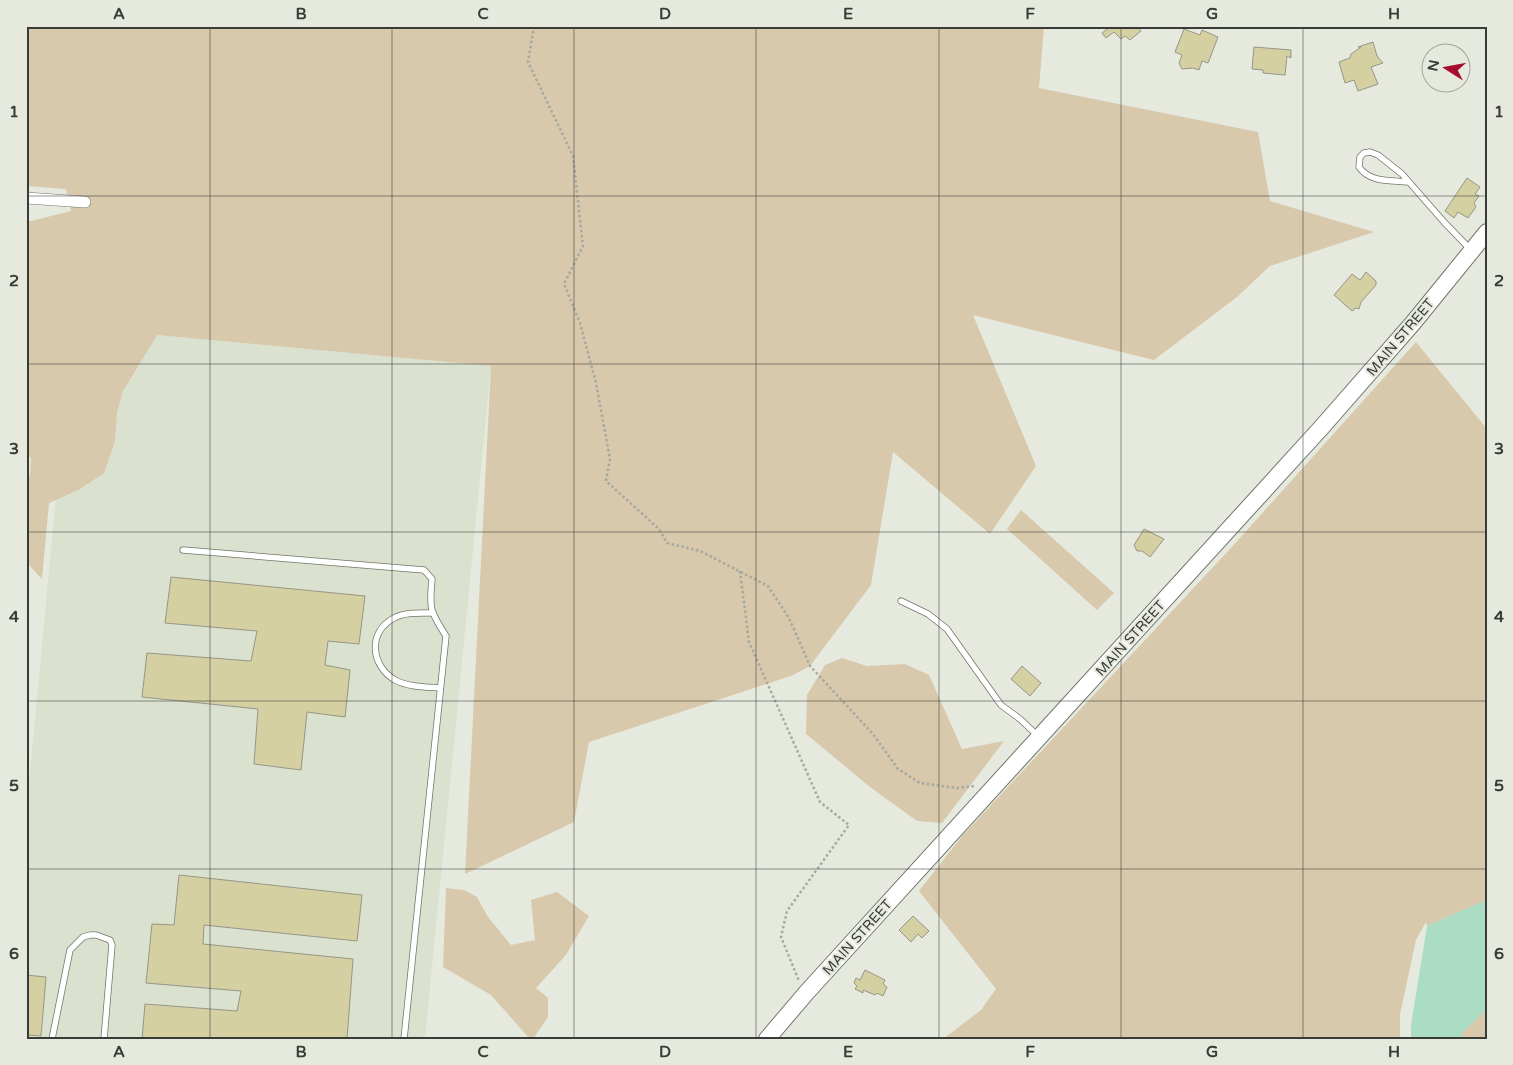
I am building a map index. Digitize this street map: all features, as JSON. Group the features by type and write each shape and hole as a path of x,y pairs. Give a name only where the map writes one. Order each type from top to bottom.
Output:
{"main road":[{"name":"MAIN STREET","path":"767,1039 807,992 1370,373 1487,232"}],"street":[{"path":"26,198 85,202"}],"lane":[{"path":"1409,182 1370,178 1359,167 1360,157 1364,153 1370,152 1378,155 1402,174 1409,182 1444,222 1472,250"},
{"path":"183,550 424,570 432,579 432,614 446,636 404,1039"},
{"path":"901,601 928,614 948,629 1000,705 1020,719 1040,738"},
{"path":"432,614 416,613 404,615 386,622 377,635 375,652 379,666 396,680 406,684 440,688"},
{"path":"52,1039 70,950 83,937 96,935 110,940 112,945 104,1039"}],"path":[{"path":"534,26 528,62 573,156 583,246 564,284 580,323 596,383 610,459 606,481 659,529 667,542 700,551 768,586 789,618 810,666 873,734 898,769 920,783 957,788 995,785"},
{"path":"740,571 749,642 820,802 849,825 787,911 781,937 800,985 807,992"}],"shaded area":[{"path":"26,26 1044,26 1039,88 1258,132 1270,201 1374,232 1270,266 1237,297 1154,360 973,315 1036,466 990,534 893,452 871,585 810,666 791,676 589,742 574,822 465,874 491,366 157,335 123,391 117,412 115,441 104,473 80,489 49,503 42,579 26,562 26,478 30,475 31,458 26,453 26,220 31,221 71,211 66,189 26,186"},
{"path":"72,327 491,366 425,1039 26,1039 26,815"},
{"path":"1416,342 1487,429 1487,900 1427,926 1426,922 1416,940 1400,1014 1400,1039 943,1039 981,1010 996,989 919,891 963,835 1230,549"},
{"path":"1021,510 1114,593 1097,610 1007,529"},
{"path":"842,658 867,666 905,664 929,675 962,749 1004,741 942,823 917,821 870,787 806,734 807,695 825,665"},
{"path":"446,888 464,890 477,897 488,917 511,945 535,940 531,900 557,892 589,916 566,955 536,988 548,998 548,1017 533,1039 530,1039 491,995 443,967"},
{"path":"1487,900 1487,1009 1461,1034 1466,1039 1411,1039 1411,1025 1427,926"},
{"path":"1487,1009 1487,1039 1466,1039 1460,1034"}],"building":[{"path":"1109,26 1137,26 1141,31 1130,40 1125,36 1121,39 1114,32 1106,38 1102,33"},
{"path":"1184,29 1200,35 1202,30 1218,37 1208,63 1202,61 1199,70 1193,68 1182,69 1179,63 1182,55 1175,52"},
{"path":"1373,42 1377,56 1383,63 1371,67 1378,84 1358,91 1354,80 1345,83 1339,62 1350,58 1351,54 1361,47 1358,47"},
{"path":"1254,47 1291,50 1291,58 1287,56 1285,75 1263,73 1263,70 1252,69"},
{"path":"1467,178 1480,187 1475,194 1479,196 1474,203 1476,207 1468,218 1458,212 1454,218 1445,211"},
{"path":"1366,272 1376,281 1376,285 1361,302 1359,309 1356,308 1352,311 1334,295 1352,274 1360,280"},
{"path":"1144,529 1164,539 1150,557 1142,551 1137,551 1134,545"},
{"path":"171,577 365,596 359,644 328,641 325,665 350,670 345,717 307,712 301,770 254,764 258,709 142,697 147,653 251,661 257,631 165,623"},
{"path":"1022,666 1041,683 1030,696 1011,679"},
{"path":"179,875 362,895 357,941 204,925 203,944 353,959 347,1039 142,1039 145,1004 237,1011 241,991 146,983 152,924 174,925"},
{"path":"913,916 929,931 922,938 918,934 911,942 899,930"},
{"path":"865,970 885,980 883,984 887,987 883,996 863,990 863,993 855,989 857,986 854,983 856,978 860,980"},
{"path":"26,975 46,977 41,1036 27,1035 27,1038"}]}
